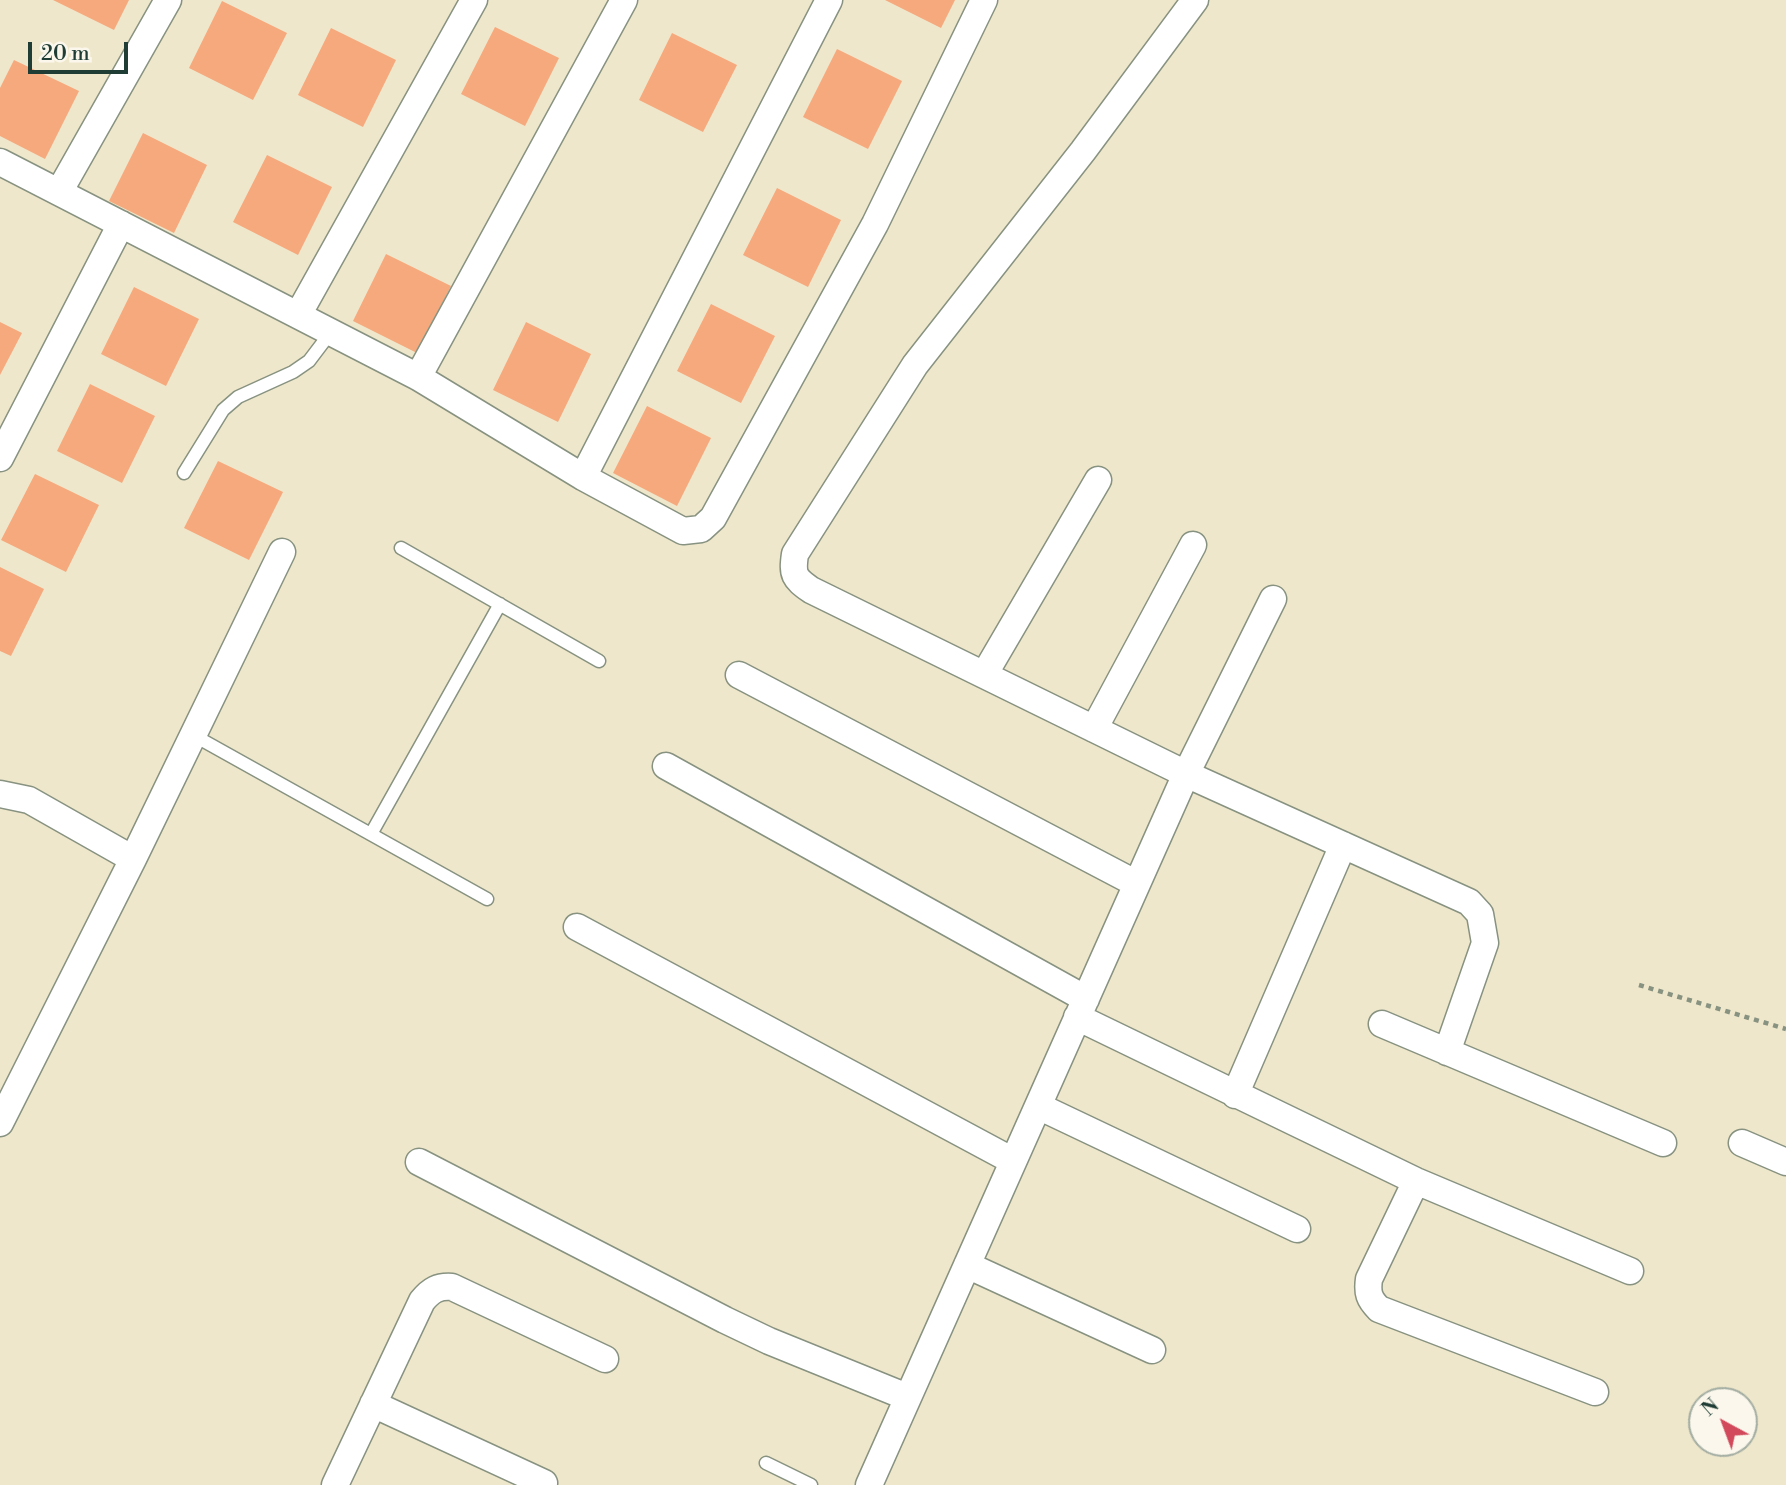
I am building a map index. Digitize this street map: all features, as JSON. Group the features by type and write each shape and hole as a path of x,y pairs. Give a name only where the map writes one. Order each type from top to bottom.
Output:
{"street":[{"path":"59,192 168,0"},
{"path":"298,315 474,0"},
{"path":"418,377 624,0"},
{"path":"583,477 828,0"},
{"path":"0,162 418,377 583,477 683,531 701,529 713,519 874,224 984,0"},
{"path":"1195,0 1083,151 915,365 795,554 793,569 796,580 811,590 1186,774 1469,902 1480,914 1485,943 1447,1052"},
{"path":"0,458 121,224"},
{"path":"985,675 1098,480"},
{"path":"1094,729 1193,545"},
{"path":"0,1123 133,859 282,552"},
{"path":"869,1485 1186,774 1273,599"},
{"path":"739,675 1136,884"},
{"path":"666,766 1235,1095 1416,1181 1630,1271"},
{"path":"0,794 29,800 133,859"},
{"path":"1235,1095 1343,845"},
{"path":"576,927 1013,1161"},
{"path":"1382,1024 1663,1143"},
{"path":"1038,1106 1297,1229"},
{"path":"1742,1143 1786,1163"},
{"path":"419,1162 725,1321 906,1397"},
{"path":"1416,1181 1369,1279 1371,1301 1379,1309 1595,1392"},
{"path":"967,1265 1152,1350"},
{"path":"335,1485 422,1301 430,1291 441,1286 452,1287 605,1359"},
{"path":"373,1404 544,1483"}],"lane":[{"path":"184,473 223,410 238,397 293,372 310,361 331,332"},
{"path":"401,548 599,661"},
{"path":"372,834 500,604"},
{"path":"193,735 487,899"},
{"path":"766,1463 811,1485"}],"path":[{"path":"1639,985 1786,1030"}],"building":[{"path":"53,0 129,0 114,30"},
{"path":"885,0 955,0 941,28"},
{"path":"222,1 287,33 253,100 189,68"},
{"path":"495,27 559,58 525,126 461,94"},
{"path":"331,28 396,60 363,127 298,95"},
{"path":"672,33 737,65 703,132 639,100"},
{"path":"837,49 902,81 868,149 803,117"},
{"path":"14,60 79,91 45,159 0,136 0,88"},
{"path":"143,133 207,165 174,233 109,201"},
{"path":"267,155 332,187 298,255 233,222"},
{"path":"777,188 841,220 808,287 743,255"},
{"path":"386,254 451,286 417,353 353,321"},
{"path":"134,287 199,319 166,386 101,354"},
{"path":"711,304 775,336 741,403 677,371"},
{"path":"0,322 22,333 0,375"},
{"path":"526,322 591,354 558,422 493,390"},
{"path":"90,384 155,416 122,483 57,451"},
{"path":"647,406 711,438 677,506 613,473"},
{"path":"218,461 283,492 249,560 184,528"},
{"path":"35,474 99,505 66,572 1,540"},
{"path":"0,567 44,589 11,656 0,651"}]}
